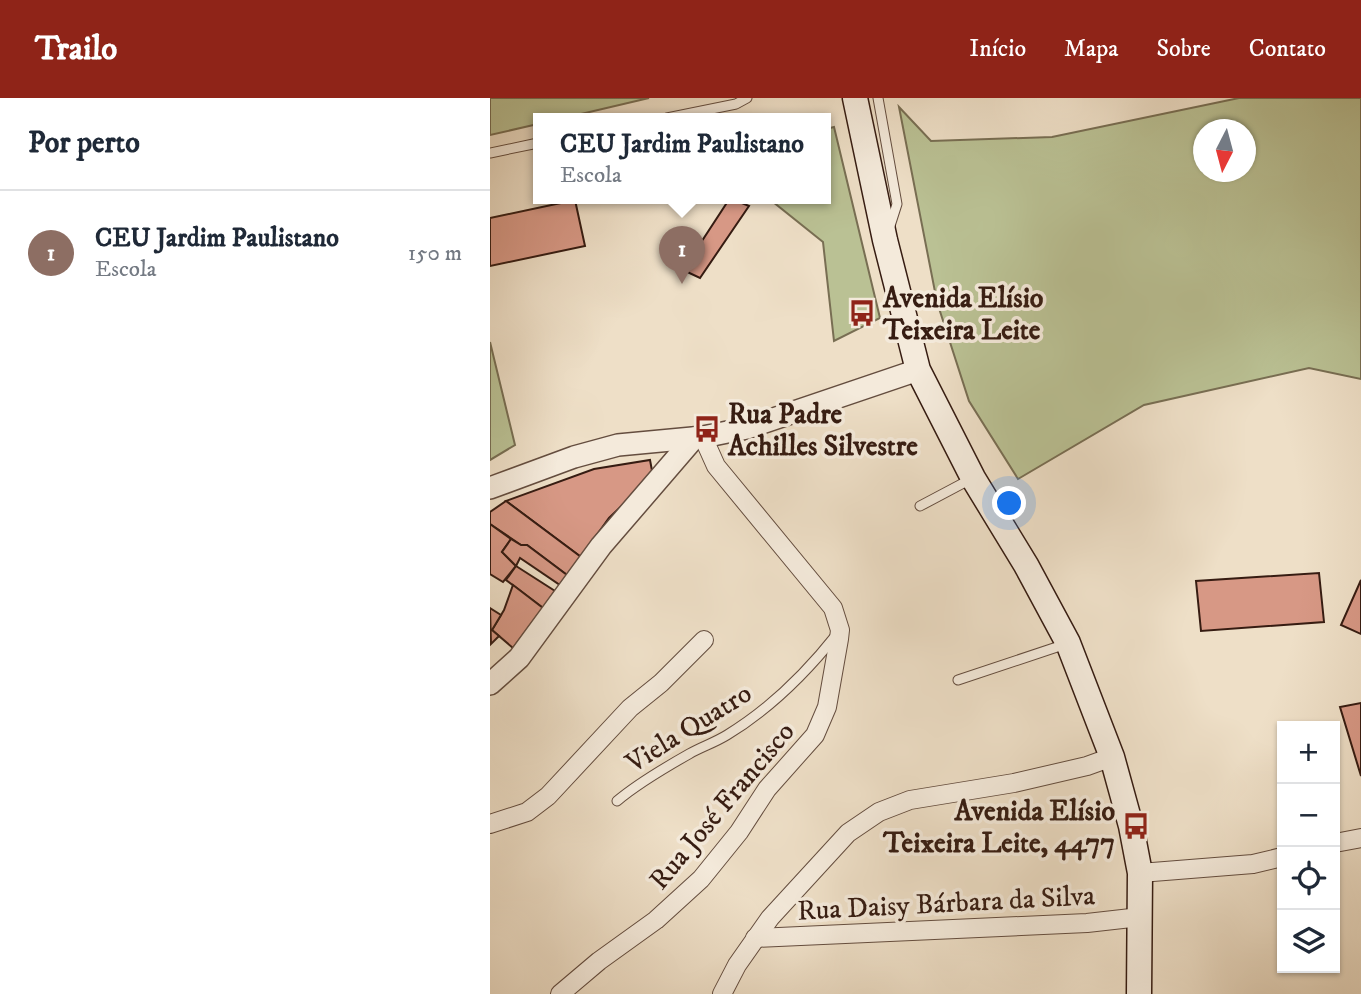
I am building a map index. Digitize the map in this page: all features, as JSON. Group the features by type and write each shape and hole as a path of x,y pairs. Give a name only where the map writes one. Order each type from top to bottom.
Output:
{"main road":[{"path":"855,98 885,240 918,370 973,478 1026,565 1068,643 1112,757 1140,873 1139,994"}],"street":[{"path":"490,488 574,457 618,445 699,437 747,428 918,370"},
{"path":"699,437 716,466 826,597 833,608 840,630"},
{"path":"490,684 519,658 601,546 699,437"},
{"name":"Rua José Francisco","path":"560,994 599,961 656,920 701,879 739,832 767,789 815,736 827,707 840,630"},
{"path":"490,824 527,812 548,796 630,708 661,683 704,640"},
{"path":"722,994 755,938 837,844 857,826 879,812 910,800 1014,783 1087,766 1112,757"},
{"path":"1340,842 1361,838"},
{"path":"1140,873 1253,864 1277,858"},
{"name":"Rua Daisy Bárbara da Silva","path":"755,938 1087,923 1140,917"}],"lane":[{"path":"692,113 736,104 747,98"},
{"path":"878,98 897,204 885,240"},
{"path":"490,153 533,144"},
{"path":"920,506 973,478"},
{"name":"Viela Quatro","path":"617,801 631,789 729,734 752,717 792,683 840,630"},
{"path":"958,680 1068,643"}],"green space":[{"path":"490,98 649,98 585,113 533,113 533,125 490,135"},
{"path":"1239,98 1361,98 1361,379 1309,368 1144,405 1018,479 969,401 937,302 899,107 931,141 1052,137"},
{"path":"834,127 880,318 834,341 823,242 776,204 831,204 831,128"},
{"path":"490,342 515,445 490,460"}],"building":[{"path":"556,204 576,204 585,246 490,266 490,218"},
{"path":"726,204 749,206 700,278 683,270"},
{"path":"650,460 653,476 609,518 581,557 506,501 594,469"},
{"path":"506,501 581,557 567,575 527,545 521,545 490,524 490,512"},
{"path":"490,524 511,539 502,552 516,566 503,582 490,574"},
{"path":"511,539 521,545 527,545 567,575 560,585 520,558 516,566 502,552"},
{"path":"516,566 555,591 543,608 506,580"},
{"path":"1319,573 1324,622 1201,631 1196,581"},
{"path":"1361,580 1361,634 1341,625"},
{"path":"513,585 543,608 513,648 492,630 504,610"},
{"path":"490,608 501,615 492,630 499,636 491,644"},
{"path":"1361,703 1361,776 1340,707"}],"place":[{"name":"CEU Jardim Paulistano","path":"682,284"},
{"name":"Avenida Elísio Teixeira Leite","path":"862,313"},
{"name":"Rua Padre Achilles Silvestre","path":"707,429"},
{"name":"Avenida Elísio Teixeira Leite, 4477","path":"1136,826"}]}
